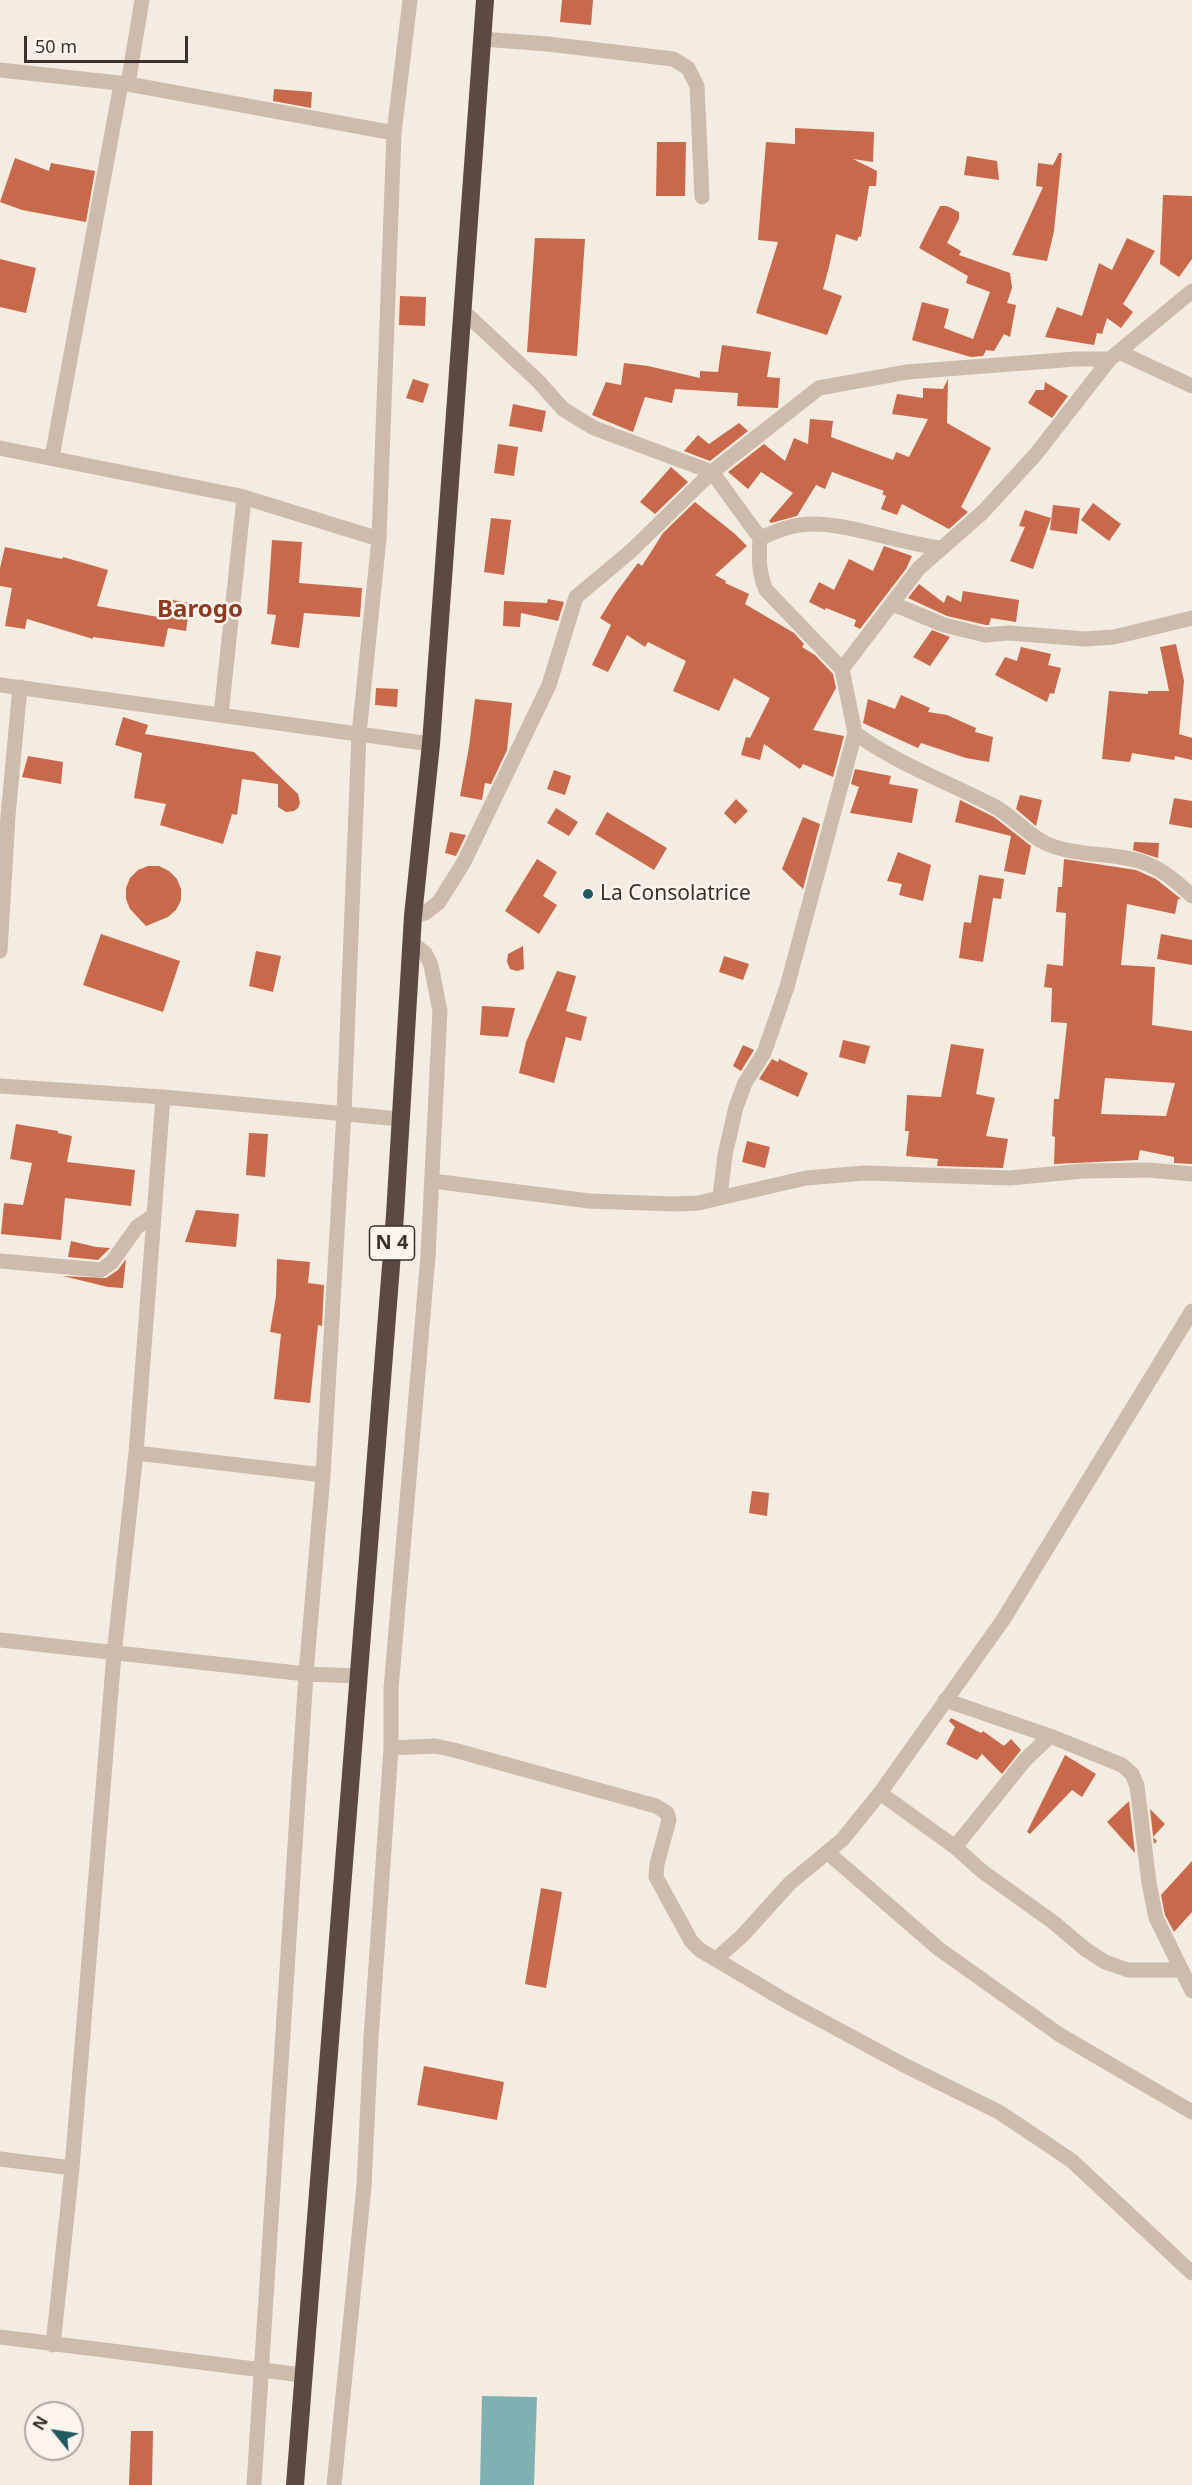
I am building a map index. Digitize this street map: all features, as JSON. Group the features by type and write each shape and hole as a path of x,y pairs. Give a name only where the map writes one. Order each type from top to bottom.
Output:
{"highway":[{"name":"N 4","path":"295,2485 394,1227 413,916 431,744 485,0"}],"street":[{"path":"52,458 142,0"},
{"path":"254,2485 306,1674 323,1475 344,1112 359,734 379,539 394,133 410,0"},
{"path":"482,39 548,44 673,59 688,68 697,86 702,197"},
{"path":"0,70 125,84 394,133"},
{"path":"842,669 919,568 983,512 1036,454 1115,355 1192,291"},
{"path":"462,310 538,381 563,409 594,428 712,472 760,538 760,576 766,590 842,669 855,733 784,996 764,1053 745,1083 736,1107 725,1155 720,1197"},
{"path":"413,916 425,913 439,902 464,862 549,684 576,597 631,551 712,472 819,388 907,372 1115,355 1192,386"},
{"path":"0,448 244,498 379,539"},
{"path":"220,715 244,498"},
{"path":"760,538 799,525 825,524 922,546 942,548"},
{"path":"893,604 944,625 985,635 1009,633 1085,639 1114,637 1192,618"},
{"path":"0,684 431,744"},
{"path":"0,951 4,816 20,687"},
{"path":"855,733 896,760 994,806 1044,842 1096,856 1138,860 1164,872 1192,896"},
{"path":"334,2485 342,2386 364,2186 374,1978 392,1748 391,1689 433,1181 440,1011 431,964 425,953 413,944"},
{"path":"0,1086 163,1097 400,1119"},
{"path":"53,2344 72,2168 114,1654 136,1453 163,1097"},
{"path":"433,1181 589,1201 674,1204 699,1203 806,1178 865,1173 1010,1178 1094,1171 1149,1170 1192,1174"},
{"path":"0,1261 101,1270 112,1262 136,1227 153,1216"},
{"path":"716,1959 743,1935 790,1883 842,1840 880,1793 1003,1620 1192,1311"},
{"path":"136,1453 323,1475"},
{"path":"0,1640 306,1674 358,1676"},
{"path":"945,1700 1050,1736 1122,1765 1132,1774 1137,1786 1149,1883 1156,1918 1192,1991"},
{"path":"955,1847 1025,1760 1050,1736"},
{"path":"392,1748 435,1746 454,1750 656,1806 665,1811 669,1820 657,1864 656,1877 692,1941 716,1959 790,2004 904,2065 999,2112 1072,2161 1192,2273"},
{"path":"880,1793 955,1847 983,1872 1105,1962 1128,1970 1180,1970"},
{"path":"827,1852 939,1949 1051,2028 1192,2112"},
{"path":"0,2159 72,2168"},
{"path":"0,2337 302,2375"}],"water":[{"path":"482,2396 537,2397 534,2485 480,2485"}],"building":[{"path":"562,0 593,0 591,25 560,22"},
{"path":"274,89 312,92 311,108 273,101"},
{"path":"795,128 874,132 873,162 853,159 877,171 876,186 869,186 861,237 859,236 857,241 836,234 823,289 842,296 827,335 756,313 778,242 758,240 766,142 795,144"},
{"path":"657,142 686,142 685,196 656,196"},
{"path":"1059,153 1062,153 1054,231 1047,261 1012,255 1043,187 1036,186 1038,163 1053,165"},
{"path":"967,156 997,161 999,180 964,175"},
{"path":"15,158 49,171 51,163 95,171 86,222 22,210 0,202"},
{"path":"1163,195 1192,196 1192,259 1179,277 1160,264"},
{"path":"940,206 947,206 959,212 959,219 947,243 961,251 959,255 1010,273 1012,288 1007,303 1016,305 1010,337 1004,334 994,351 986,350 983,356 971,357 912,340 922,302 949,309 944,328 973,339 990,292 966,283 968,276 919,248"},
{"path":"535,238 585,239 577,356 527,352"},
{"path":"1127,238 1155,251 1123,304 1133,312 1121,328 1107,318 1102,334 1097,333 1094,345 1045,337 1057,307 1082,316 1099,263 1112,270"},
{"path":"0,259 36,268 26,313 0,307"},
{"path":"400,296 426,297 425,326 399,325"},
{"path":"722,345 771,352 767,377 780,378 778,408 737,406 738,393 675,389 672,403 645,397 633,432 592,415 606,382 621,385 624,363 700,378 700,371 718,372"},
{"path":"413,379 429,384 423,403 406,398"},
{"path":"948,379 947,423 991,448 961,507 968,512 949,529 902,504 897,515 881,509 886,496 882,494 884,491 832,472 825,489 816,485 797,516 771,523 769,521 793,493 761,472 748,489 728,472 764,444 785,461 794,438 808,444 810,419 833,421 831,437 893,460 896,452 909,457 928,419 892,414 897,394 923,398 923,388 943,389"},
{"path":"1045,382 1068,396 1052,418 1028,403 1036,390 1044,390"},
{"path":"513,404 546,411 542,432 509,426"},
{"path":"739,423 748,431 710,461 684,451 698,435 709,444"},
{"path":"498,444 518,447 514,476 494,473"},
{"path":"671,467 688,482 655,514 640,502"},
{"path":"695,502 747,546 715,575 726,581 725,583 749,594 745,604 794,633 804,644 802,647 815,655 833,674 836,688 813,730 844,736 833,777 803,764 800,769 764,744 760,760 741,755 746,737 750,738 770,698 734,678 719,711 673,691 686,661 648,642 645,647 627,635 608,672 592,665 611,625 600,618 615,594 638,563 642,566 663,533"},
{"path":"1093,503 1121,524 1109,541 1081,520"},
{"path":"1053,505 1080,508 1077,534 1050,530"},
{"path":"1025,510 1051,518 1033,569 1010,561 1025,527 1019,526"},
{"path":"491,518 511,520 504,575 484,572"},
{"path":"272,540 302,542 299,583 362,588 360,617 304,613 299,648 271,644 276,615 267,614"},
{"path":"884,546 912,556 906,569 860,629 854,626 856,620 809,602 819,582 834,590 849,559 873,571"},
{"path":"5,547 62,559 63,557 108,570 97,606 158,617 161,598 190,603 186,631 168,628 164,647 93,637 93,639 27,619 25,629 5,626 12,588 0,586 0,568"},
{"path":"919,584 944,603 947,595 961,602 963,591 1019,600 1016,622 991,618 989,625 986,625 947,616 908,598"},
{"path":"548,599 564,602 558,621 521,613 520,627 503,626 504,601 547,603"},
{"path":"932,630 950,637 930,666 913,657"},
{"path":"1176,644 1184,681 1179,734 1192,738 1192,760 1175,756 1174,760 1132,753 1130,762 1102,759 1109,691 1148,694 1148,691 1169,691 1160,647"},
{"path":"1021,647 1051,654 1048,665 1061,668 1054,694 1050,693 1047,702 995,675 1005,657 1017,661"},
{"path":"376,688 398,689 397,707 375,705"},
{"path":"901,695 930,708 928,712 947,715 976,728 975,732 993,737 989,762 966,758 921,743 918,748 863,723 868,699 895,709"},
{"path":"475,699 512,703 507,750 491,784 485,783 482,800 460,796"},
{"path":"123,717 148,725 145,734 254,752 298,794 300,803 298,808 286,812 278,807 278,784 242,779 237,815 232,814 223,844 160,825 166,804 134,798 142,753 115,745"},
{"path":"28,756 63,762 61,784 22,777"},
{"path":"855,769 891,776 889,784 918,789 912,823 850,813 859,787 851,784"},
{"path":"554,770 571,776 565,795 547,789"},
{"path":"1020,795 1042,800 1036,826 1016,809"},
{"path":"1174,798 1192,801 1192,828 1169,824"},
{"path":"736,799 748,811 735,824 724,813"},
{"path":"960,800 994,817 1031,846 1025,875 1004,871 1011,836 955,822"},
{"path":"556,808 578,822 569,836 547,823"},
{"path":"607,812 667,848 654,870 595,834"},
{"path":"803,817 820,824 803,889 782,869"},
{"path":"450,832 466,835 456,856 445,853"},
{"path":"1134,842 1159,843 1158,858 1133,850"},
{"path":"898,852 931,865 923,901 899,895 902,884 887,881"},
{"path":"537,859 557,872 543,896 557,905 539,934 505,911"},
{"path":"1064,859 1136,870 1156,879 1181,899 1178,899 1175,914 1127,904 1121,965 1155,967 1152,1025 1192,1031 1192,1164 1174,1163 1174,1157 1140,1150 1138,1160 1054,1164 1055,1137 1052,1136 1054,1099 1059,1099 1067,1023 1051,1022 1052,988 1044,987 1047,964 1063,966 1066,913 1056,912 1058,887 1062,887","holes":["1105,1078 1175,1083 1166,1116 1101,1114"]},
{"path":"148,866 159,866 169,871 177,879 181,889 181,900 176,910 168,917 146,926 130,909 126,899 126,888 130,878 138,870"},
{"path":"979,875 1004,879 1001,899 993,898 983,962 959,958 964,922 971,923"},
{"path":"101,934 180,961 163,1012 83,985"},
{"path":"1161,934 1192,940 1192,965 1157,959"},
{"path":"523,946 524,969 517,971 510,969 507,962 508,954"},
{"path":"256,951 281,956 273,992 249,986"},
{"path":"724,956 749,964 743,980 719,972"},
{"path":"557,971 576,976 566,1011 587,1017 581,1041 566,1037 554,1083 519,1073 526,1042"},
{"path":"482,1006 515,1008 508,1037 480,1035"},
{"path":"843,1040 870,1046 865,1064 839,1057"},
{"path":"951,1044 984,1049 976,1094 995,1098 986,1136 1008,1139 1003,1168 937,1166 938,1159 906,1156 909,1131 905,1131 907,1095 941,1097"},
{"path":"743,1045 754,1050 741,1071 733,1066"},
{"path":"772,1059 778,1062 779,1059 808,1073 798,1097 759,1079"},
{"path":"16,1124 58,1131 58,1133 72,1136 67,1162 135,1170 131,1206 65,1198 61,1240 1,1234 4,1203 23,1205 32,1163 10,1159"},
{"path":"249,1133 268,1134 265,1177 246,1175"},
{"path":"747,1141 770,1147 765,1168 742,1162"},
{"path":"196,1210 239,1214 236,1247 185,1242"},
{"path":"71,1241 110,1248 98,1260 68,1257"},
{"path":"126,1259 123,1288 108,1287 63,1276 106,1278 118,1270"},
{"path":"277,1259 310,1262 308,1283 324,1285 322,1326 318,1325 310,1403 274,1399 281,1334 270,1332 276,1296"},
{"path":"752,1491 769,1493 767,1516 749,1513"},
{"path":"951,1718 981,1733 983,1731 1004,1746 1011,1739 1021,1750 1002,1774 982,1754 977,1760 946,1744 955,1727 949,1721"},
{"path":"1065,1755 1096,1774 1082,1797 1072,1790 1030,1834 1027,1832"},
{"path":"1129,1801 1135,1853 1107,1822"},
{"path":"1150,1809 1165,1824 1153,1837"},
{"path":"1192,1861 1192,1912 1174,1932 1165,1915 1161,1895"},
{"path":"541,1888 562,1892 546,1988 525,1984"},
{"path":"424,2066 504,2082 497,2120 417,2105"},
{"path":"131,2431 153,2431 152,2485 129,2485"}],"place":[{"name":"La Consolatrice","path":"588,894"}],"district":[{"name":"Barogo","path":"200,610"}]}
